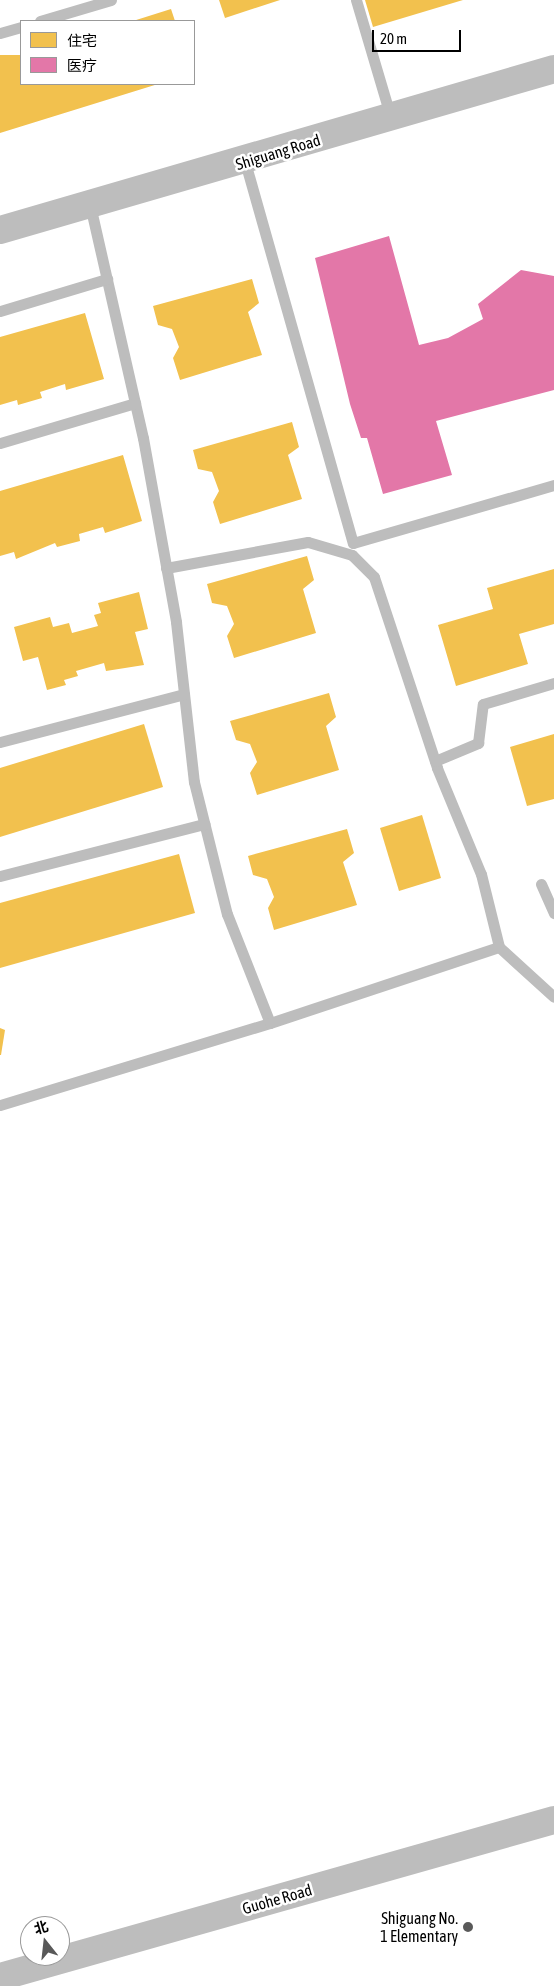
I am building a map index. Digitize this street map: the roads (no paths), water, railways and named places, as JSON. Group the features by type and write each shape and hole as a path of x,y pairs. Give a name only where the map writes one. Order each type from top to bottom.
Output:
{"street":[{"name":"Shiguang Road","path":"0,230 245,162 554,69"},
{"name":"Guohe Road","path":"0,1977 554,1820"}],"lane":[{"path":"43,20 111,0"},
{"path":"356,0 391,118"},
{"path":"0,33 20,27"},
{"path":"245,162 353,543 554,485"},
{"path":"90,206 135,403 166,568 184,694 194,782 227,914 270,1023"},
{"path":"0,311 107,278"},
{"path":"0,442 135,403"},
{"path":"166,568 308,542 352,555 374,577 435,761 481,874 499,947 554,997"},
{"path":"435,761 478,743 483,704 554,683"},
{"path":"0,742 184,694"},
{"path":"0,876 204,824"},
{"path":"541,884 554,913"},
{"path":"0,1105 270,1023 499,947"}],"place":[{"name":"Shiguang No. 1 Elementary","path":"468,1927"}]}
